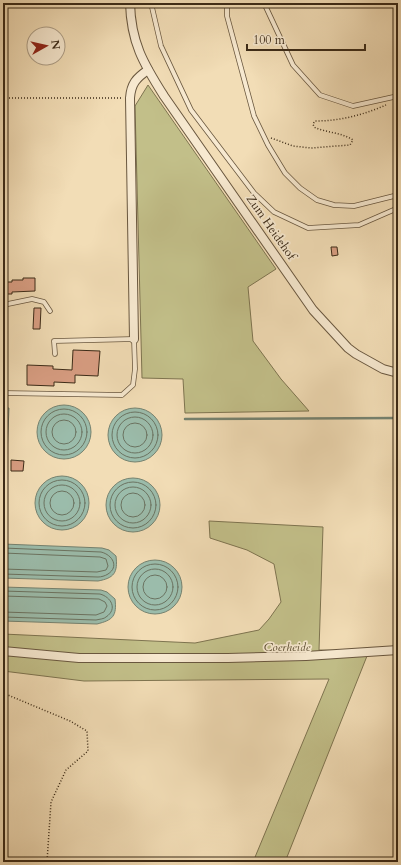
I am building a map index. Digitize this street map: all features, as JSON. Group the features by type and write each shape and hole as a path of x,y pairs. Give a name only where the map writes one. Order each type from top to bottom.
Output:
{"street":[{"name":"Zum Heidehof","path":"130,3 132,28 136,44 148,70 164,96 313,310 348,348 369,362 398,373"},
{"path":"134,339 130,98 134,81 148,70"},
{"path":"3,651 79,658 228,658 306,656 398,650"}],"lane":[{"path":"151,3 161,46 191,110 254,193 274,212 308,228 359,225 398,208"},
{"path":"227,3 228,16 254,116 284,173 300,188 317,200 334,205 354,206 398,195"},
{"path":"264,3 293,66 320,95 353,106 398,96"},
{"path":"3,305 32,299 44,302 50,310"},
{"path":"3,393 122,396 133,385 135,369 134,339 54,341 55,354"}],"path":[{"path":"3,98 130,98"},
{"path":"264,136 293,146 311,148 350,145 353,140 347,136 320,130 314,127 313,124 315,121 344,119 369,113 391,104"},
{"path":"3,693 70,721 88,731 88,751 66,770 51,802 47,862"}],"green space":[{"path":"148,85 276,269 248,287 253,341 281,379 309,411 185,413 183,379 142,378 135,106"},
{"name":"Coerheide","path":"209,521 323,527 319,650 369,651 285,862 253,862 329,679 84,681 3,671 3,634 195,643 259,630 281,602 274,564 247,550 210,538"}],"water":[{"path":"59,405 69,405 79,409 87,417 91,427 91,437 87,447 79,455 69,459 59,459 49,455 41,447 37,437 37,427 41,417 49,409"},
{"path":"3,408 9,408 7,456 3,455"},
{"path":"130,408 140,408 150,412 158,420 162,430 162,440 158,450 150,458 140,462 130,462 120,458 112,450 108,440 108,430 112,420 120,412"},
{"path":"57,476 67,476 77,480 85,488 89,498 89,508 85,518 77,526 67,530 57,530 47,526 39,518 35,508 35,498 39,488 47,480"},
{"path":"3,477 7,477 5,524 3,524"},
{"path":"128,478 138,478 148,482 156,490 160,500 160,510 156,520 148,528 138,532 128,532 118,528 110,520 106,510 106,500 110,490 118,482"},
{"path":"3,544 102,548 109,550 116,556 116,567 114,574 108,578 98,581 3,578"},
{"path":"150,560 160,560 170,564 178,572 182,582 182,592 178,602 170,610 160,614 150,614 140,610 132,602 128,592 128,582 132,572 140,564"},
{"path":"3,587 101,590 107,592 115,599 115,610 110,619 97,624 3,621"}],"building":[{"path":"331,247 337,247 338,255 332,256"},
{"path":"23,278 35,278 35,291 3,294 3,282 23,280"},
{"path":"34,308 41,308 40,329 33,329"},
{"path":"73,350 100,351 98,376 75,375 75,383 54,382 54,386 27,385 27,365 53,366 53,369 72,370"},
{"path":"11,460 24,461 23,471 11,471"}],"waterway":[{"path":"185,419 398,418"}]}
